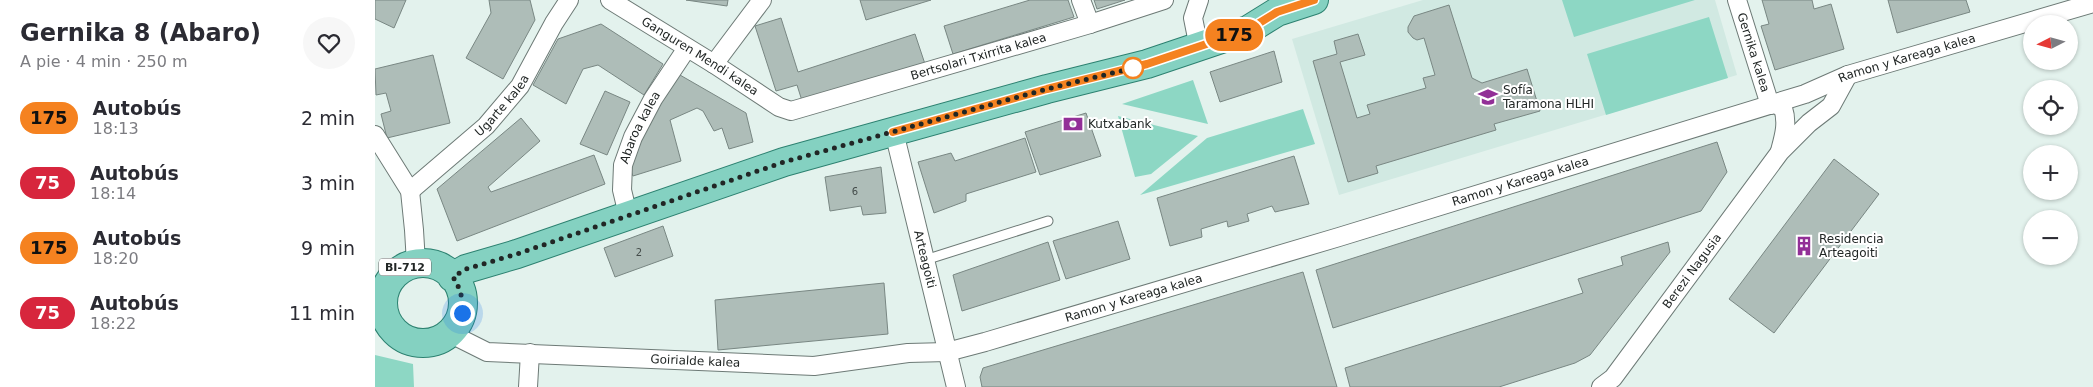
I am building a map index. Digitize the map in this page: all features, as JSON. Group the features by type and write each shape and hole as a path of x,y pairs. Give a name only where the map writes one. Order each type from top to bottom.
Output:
{"main road":[{"path":"449,333 459,318 463,301 461,290 453,277 466,269 517,254 784,162 1047,89 1147,64 1199,48 1248,30 1273,6 1314,0"},
{"name":"BI-712","path":"449,333 431,342 411,341 398,334 379,313 390,281 403,268 415,263 427,263 447,271 453,277"}],"street":[{"name":"Ugarte kalea","path":"410,191 486,126 520,86 554,23 569,0"},
{"name":"Ganguren Mendi kalea","path":"610,0 714,64 779,107 791,111"},
{"path":"714,64 762,0"},
{"path":"1081,0 1090,24"},
{"name":"Bertsolari Txirrita kalea","path":"791,111 1090,24 1164,0"},
{"path":"1199,0 1193,18 1199,48"},
{"name":"Gernika kalea","path":"1737,0 1770,105"},
{"name":"Ramon y Kareaga kalea","path":"947,352 1320,242 1770,105 1805,94 1848,75 2093,3"},
{"name":"Abaroa kalea","path":"628,215 622,190 623,165 633,137 653,99 687,48"},
{"name":"Berezi Nagusia","path":"1601,387 1613,378 1780,152 1809,123 1831,106 1848,75"},
{"path":"1805,94 1813,104 1809,123"},
{"path":"1770,105 1775,104 1783,108 1785,115 1785,132 1780,152"},
{"name":"Arteagoiti","path":"893,132 956,387"},
{"path":"375,135 410,191 415,263"},
{"name":"Goirialde kalea","path":"449,333 487,352 814,366 909,353 947,352"},
{"path":"528,387 530,353"}],"lane":[{"path":"925,260 1048,221"}],"shaded area":[{"name":"Sofía Taramona HLHI","path":"1423,0 1715,0 1737,75 1339,195 1292,39"}],"green space":[{"path":"1562,0 1695,0 1574,37"},
{"path":"1709,17 1728,78 1606,115 1587,54"},
{"path":"1193,80 1208,124 1122,104"},
{"path":"1303,109 1315,144 1140,195 1207,138"},
{"path":"1118,116 1198,136 1151,174 1135,177"},
{"path":"375,355 413,364 414,387 375,387"}],"building":[{"path":"375,0 406,0 394,28 375,19"},
{"path":"489,0 530,0 535,20 503,79 466,58 491,13"},
{"path":"686,0 728,0 727,6"},
{"path":"860,0 931,0 866,20"},
{"path":"1030,0 1068,0 1074,17 953,54 944,26"},
{"path":"1094,0 1125,0 1097,9"},
{"path":"1762,0 1812,0 1814,9 1831,4 1844,49 1775,70 1761,26 1769,24"},
{"path":"1888,0 1966,0 1970,12 1897,33"},
{"path":"1449,5 1472,78 1482,83 1527,69 1540,111 1494,124 1496,130 1376,166 1378,173 1348,182 1313,61 1337,54 1334,41 1358,34 1365,55 1340,62 1357,118 1370,114 1367,105 1426,88 1423,78 1435,75 1424,38 1417,40 1413,38 1408,32 1408,27 1414,16"},
{"path":"781,18 798,72 915,34 925,64 803,104 797,85 776,91 755,26"},
{"path":"601,24 663,64 644,95 598,65 583,69 566,104 533,85 558,39"},
{"path":"1274,51 1282,82 1220,102 1210,72"},
{"path":"433,55 450,123 387,138 381,114 391,111 386,93 376,95 375,69"},
{"path":"673,71 746,113 753,142 729,149 722,128 714,131 703,111 697,108 670,120 681,161 633,176 627,161"},
{"path":"605,91 630,102 607,155 580,144"},
{"path":"1086,113 1101,156 1040,175 1025,132"},
{"path":"521,118 540,141 488,187 491,192 594,155 605,184 457,241 437,189"},
{"path":"1025,138 1036,172 966,194 966,201 934,213 918,162 951,153 955,161"},
{"path":"1717,142 1727,172 1701,211 1333,328 1316,270"},
{"path":"1294,156 1309,204 1275,212 1272,206 1247,214 1249,221 1228,227 1227,221 1201,229 1202,237 1170,246 1157,198"},
{"name":"Residencia Arteagoiti","path":"1834,159 1879,194 1774,333 1729,299"},
{"path":"881,167 886,213 863,215 861,206 830,211 825,177"},
{"path":"1118,221 1130,259 1066,279 1053,241"},
{"path":"663,226 673,256 615,277 604,248"},
{"path":"1048,242 1060,280 962,311 953,275"},
{"path":"1668,242 1670,252 1590,355 1575,363 1499,387 1350,387 1345,368 1583,293 1578,279 1623,265 1621,257"},
{"path":"1303,272 1337,387 982,387 980,377 983,368"},
{"path":"884,283 888,334 718,350 715,300"}],"bus line":[{"name":"175","path":"893,132 1047,89 1147,64 1199,48 1248,30 1277,12 1314,0"}],"place":[{"name":"Sofía Taramona HLHI","path":"1488,97"},
{"name":"Kutxabank","path":"1073,124"},
{"name":"Residencia Arteagoiti","path":"1804,246"}],"route":[{"path":"462,313 463,301 461,290 453,277 466,269 517,254 784,162 1047,89 1133,68"}]}
